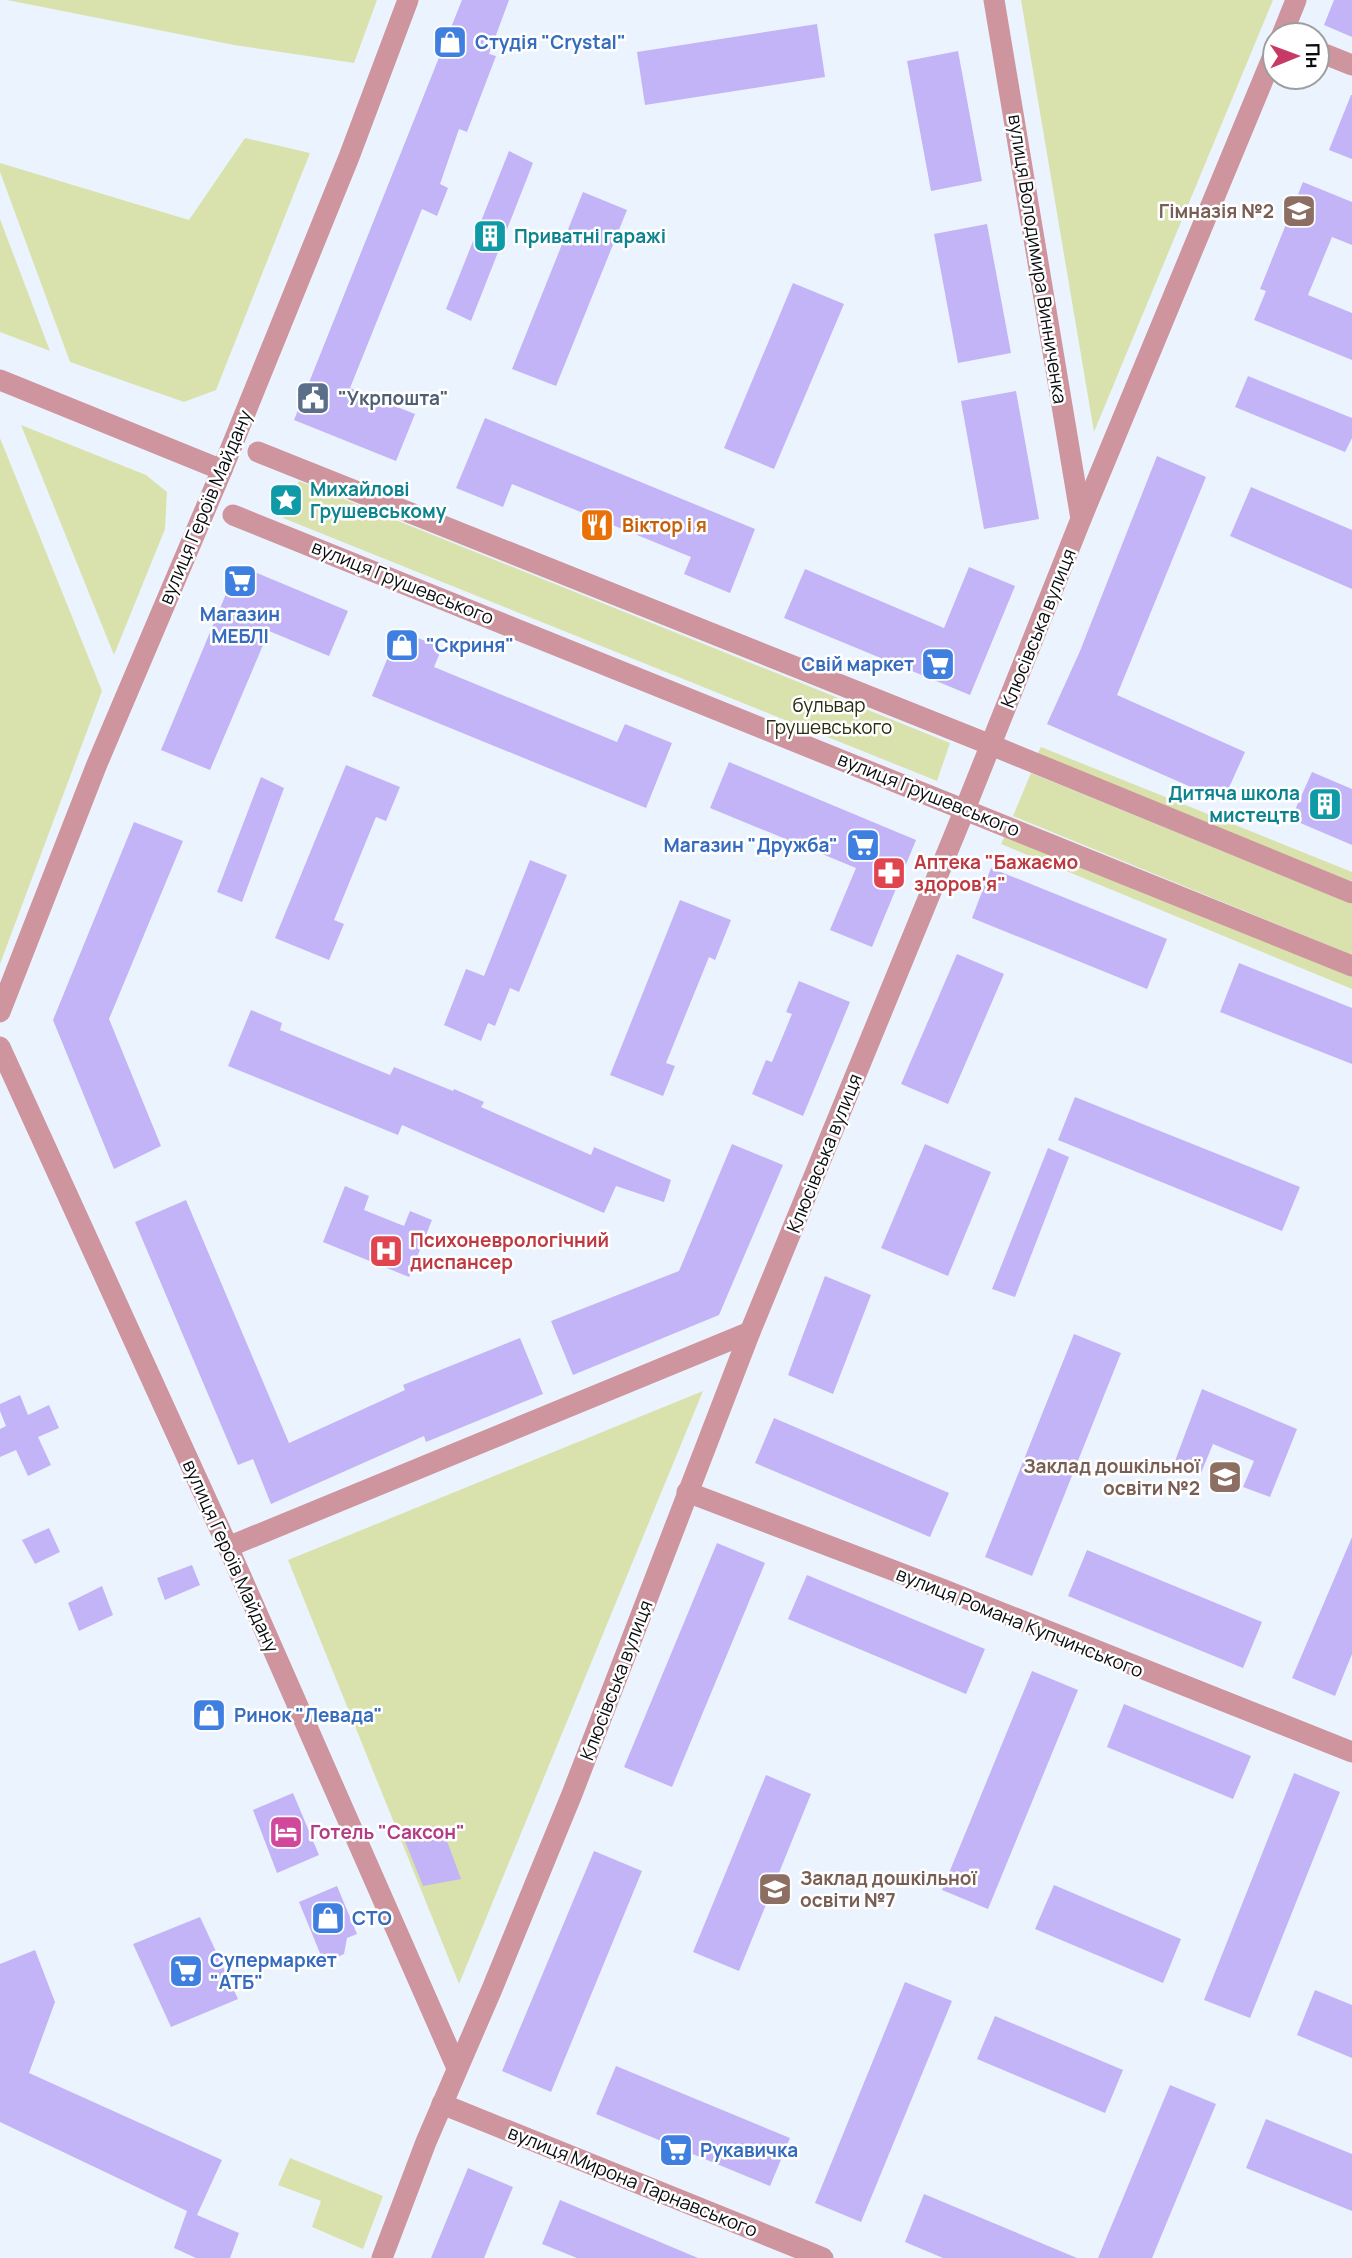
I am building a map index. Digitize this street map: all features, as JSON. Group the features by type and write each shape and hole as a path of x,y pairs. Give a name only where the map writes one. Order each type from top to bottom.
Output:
{"street":[{"name":"вулиця Героїв Майдану","path":"0,1012 97,764 222,470 408,0"},
{"name":"вулиця Володимира Винниченка","path":"994,0 1081,519"},
{"path":"1288,21 1296,0"},
{"path":"1331,57 1352,65"},
{"name":"Клюсівська вулиця","path":"382,2258 442,2104 572,1794 750,1332 1261,85"},
{"path":"0,380 222,470"},
{"path":"258,453 991,745 1352,893"},
{"name":"вулиця Грушевського","path":"233,514 1352,966"},
{"name":"вулиця Героїв Майдану","path":"0,1047 228,1548 457,2068"},
{"path":"228,1548 750,1332"},
{"name":"вулиця Романа Купчинського","path":"687,1492 1352,1752"},
{"name":"вулиця Мирона Тарнавського","path":"442,2104 823,2258"}],"green space":[{"path":"7,0 377,0 354,63 234,45"},
{"path":"1021,0 1273,0 1264,21 1261,21 1261,29 1094,432"},
{"path":"245,138 310,153 216,390 184,402 70,362 0,172 0,163 189,220"},
{"path":"0,219 50,351 0,332"},
{"path":"21,425 146,475 167,492 165,529 114,655"},
{"path":"0,438 102,691 0,964"},
{"name":"бульвар Грушевського","path":"299,481 950,743 937,781 283,518"},
{"path":"1041,747 1352,872 1352,887 1035,758"},
{"path":"1031,773 1352,904 1352,955 1013,816"},
{"path":"1007,831 1352,974 1352,989 1001,844"},
{"path":"703,1391 459,1984 288,1560"},
{"path":"290,2158 383,2196 363,2249 312,2227 321,2201 278,2185"}],"building":[{"path":"462,0 509,0 489,54 496,56 467,132 459,129 440,184 448,188 437,216 422,209 350,388 415,414 396,461 294,420"},
{"path":"1334,0 1352,0 1352,37 1331,28 1331,21 1326,21"},
{"path":"817,24 825,77 645,105 637,52"},
{"path":"958,51 982,181 931,191 907,61"},
{"path":"1352,95 1352,159 1329,150"},
{"name":"Приватні гаражі","path":"509,151 533,163 471,321 446,309"},
{"path":"1303,182 1352,202 1352,245 1332,237 1308,295 1352,313 1352,360 1254,320 1266,291 1260,289"},
{"path":"583,192 627,210 556,386 512,369"},
{"path":"987,224 1011,353 958,363 934,234"},
{"path":"793,283 844,304 774,469 724,448"},
{"path":"1248,376 1352,418 1352,438 1345,452 1235,407"},
{"path":"1016,391 1039,519 984,529 961,401"},
{"path":"485,418 755,529 730,593 684,574 691,557 512,484 503,507 456,488"},
{"path":"1157,456 1206,477 1117,695 1245,752 1223,801 1047,724 1080,651"},
{"path":"1251,487 1352,530 1352,589 1230,536"},
{"path":"238,565 348,611 329,656 269,631 210,770 161,750"},
{"path":"969,567 1015,586 970,695 784,618 805,569 944,628"},
{"path":"399,630 442,648 434,667 617,742 625,724 672,743 646,808 372,696"},
{"path":"729,762 916,840 872,947 830,930 856,868 710,808"},
{"path":"346,765 400,787 386,821 376,817 334,920 344,924 329,960 275,938"},
{"name":"Дитяча школа мистецтв","path":"1312,772 1352,789 1352,845 1291,819"},
{"path":"261,777 284,788 242,902 217,892"},
{"path":"134,822 183,841 109,1019 161,1146 114,1169 53,1020"},
{"path":"530,860 567,875 519,992 510,988 495,1026 488,1023 481,1041 444,1025 466,969 484,976"},
{"path":"991,868 1167,939 1147,989 972,918"},
{"path":"680,900 731,920 715,960 709,957 666,1063 675,1066 663,1096 610,1075"},
{"path":"957,954 1004,974 948,1104 901,1084"},
{"path":"1239,963 1352,1008 1352,1064 1220,1012"},
{"path":"799,981 850,1002 803,1116 752,1094 766,1060 772,1062 792,1014 786,1012"},
{"path":"251,1010 282,1023 280,1030 390,1075 394,1067 453,1091 454,1089 484,1102 481,1107 591,1155 594,1147 671,1180 664,1202 616,1186 604,1213 402,1125 398,1135 228,1066"},
{"path":"1075,1097 1300,1187 1282,1231 1058,1140"},
{"path":"732,1144 783,1165 719,1315 573,1375 551,1321 679,1271"},
{"path":"925,1144 991,1172 948,1276 881,1248"},
{"path":"1048,1148 1069,1157 1015,1297 992,1289"},
{"path":"345,1186 369,1196 364,1210 404,1226 410,1211 432,1220 409,1277 323,1242"},
{"path":"186,1200 289,1443 405,1390 403,1385 520,1338 543,1394 426,1442 424,1436 271,1504 253,1459 238,1465 135,1222"},
{"path":"825,1276 871,1295 833,1394 788,1375"},
{"path":"1074,1334 1121,1353 1032,1576 985,1557"},
{"path":"1202,1389 1297,1429 1270,1497 1243,1487 1254,1461 1213,1444 1201,1473 1175,1461"},
{"path":"20,1395 28,1415 49,1405 59,1428 38,1437 51,1465 28,1476 16,1450 0,1457 0,1429 6,1426 0,1404"},
{"path":"774,1418 949,1493 930,1537 755,1463"},
{"path":"49,1528 60,1552 35,1564 22,1540"},
{"path":"1352,1537 1352,1654 1335,1696 1292,1678"},
{"path":"717,1543 765,1563 672,1787 624,1767"},
{"path":"1087,1550 1262,1622 1243,1668 1068,1596"},
{"path":"192,1565 200,1585 165,1600 157,1578"},
{"path":"807,1575 985,1649 966,1694 788,1619"},
{"path":"102,1586 113,1615 79,1631 68,1603"},
{"path":"1032,1671 1078,1690 988,1909 942,1890"},
{"path":"1124,1704 1251,1756 1233,1799 1107,1747"},
{"path":"1294,1773 1340,1792 1250,2018 1204,2000"},
{"name":"Заклад дошкільної освіти №7","path":"766,1775 811,1794 739,1971 693,1952"},
{"name":"Готель \"Саксон\"","path":"293,1793 319,1855 277,1873 253,1810"},
{"path":"443,1830 461,1879 423,1886 405,1841"},
{"path":"594,1851 642,1871 551,2092 502,2071"},
{"path":"1054,1885 1181,1939 1163,1983 1035,1929"},
{"name":"СТО","path":"337,1886 357,1934 347,1938 344,1954 324,1963 299,1902"},
{"name":"Супермаркет \"АТБ\"","path":"200,1917 238,1999 171,2027 133,1944"},
{"path":"35,1950 55,2002 29,2073 222,2160 197,2215 239,2233 230,2258 196,2258 174,2248 187,2211 0,2122 0,1964"},
{"path":"905,1982 952,2001 861,2222 815,2203"},
{"path":"1315,1990 1352,2005 1352,2058 1297,2035"},
{"path":"995,2016 1123,2070 1105,2113 977,2059"},
{"path":"616,2066 790,2138 770,2186 596,2114"},
{"path":"1170,2085 1216,2104 1152,2258 1098,2258"},
{"path":"1266,2119 1352,2154 1352,2211 1246,2168"},
{"path":"468,2168 513,2187 484,2258 431,2258"},
{"path":"924,2194 1077,2258 943,2258 905,2242"},
{"path":"560,2200 698,2258 577,2258 542,2244"}],"place":[{"name":"Студія \"Crystal\"","path":"450,42"},
{"name":"Гімназія №2","path":"1299,211"},
{"name":"Приватні гаражі","path":"490,236"},
{"name":"\"Укрпошта\"","path":"313,398"},
{"name":"Михайлові Грушевському","path":"286,500"},
{"name":"Віктор і я","path":"597,525"},
{"name":"Магазин МЕБЛІ","path":"240,581"},
{"name":"\"Скриня\"","path":"402,645"},
{"name":"Свiй маркет","path":"938,664"},
{"name":"Дитяча школа мистецтв","path":"1325,804"},
{"name":"Магазин \"Дружба\"","path":"863,845"},
{"name":"Аптека \"Бажаємо здоров'я\"","path":"889,873"},
{"name":"Психоневрологічний диспансер","path":"386,1251"},
{"name":"Заклад дошкільної освіти №2","path":"1225,1477"},
{"name":"Ринок \"Левада\"","path":"209,1715"},
{"name":"Готель \"Саксон\"","path":"286,1832"},
{"name":"Заклад дошкільної освіти №7","path":"775,1889"},
{"name":"СТО","path":"328,1918"},
{"name":"Супермаркет \"АТБ\"","path":"186,1971"},
{"name":"Рукавичка","path":"676,2150"}]}
